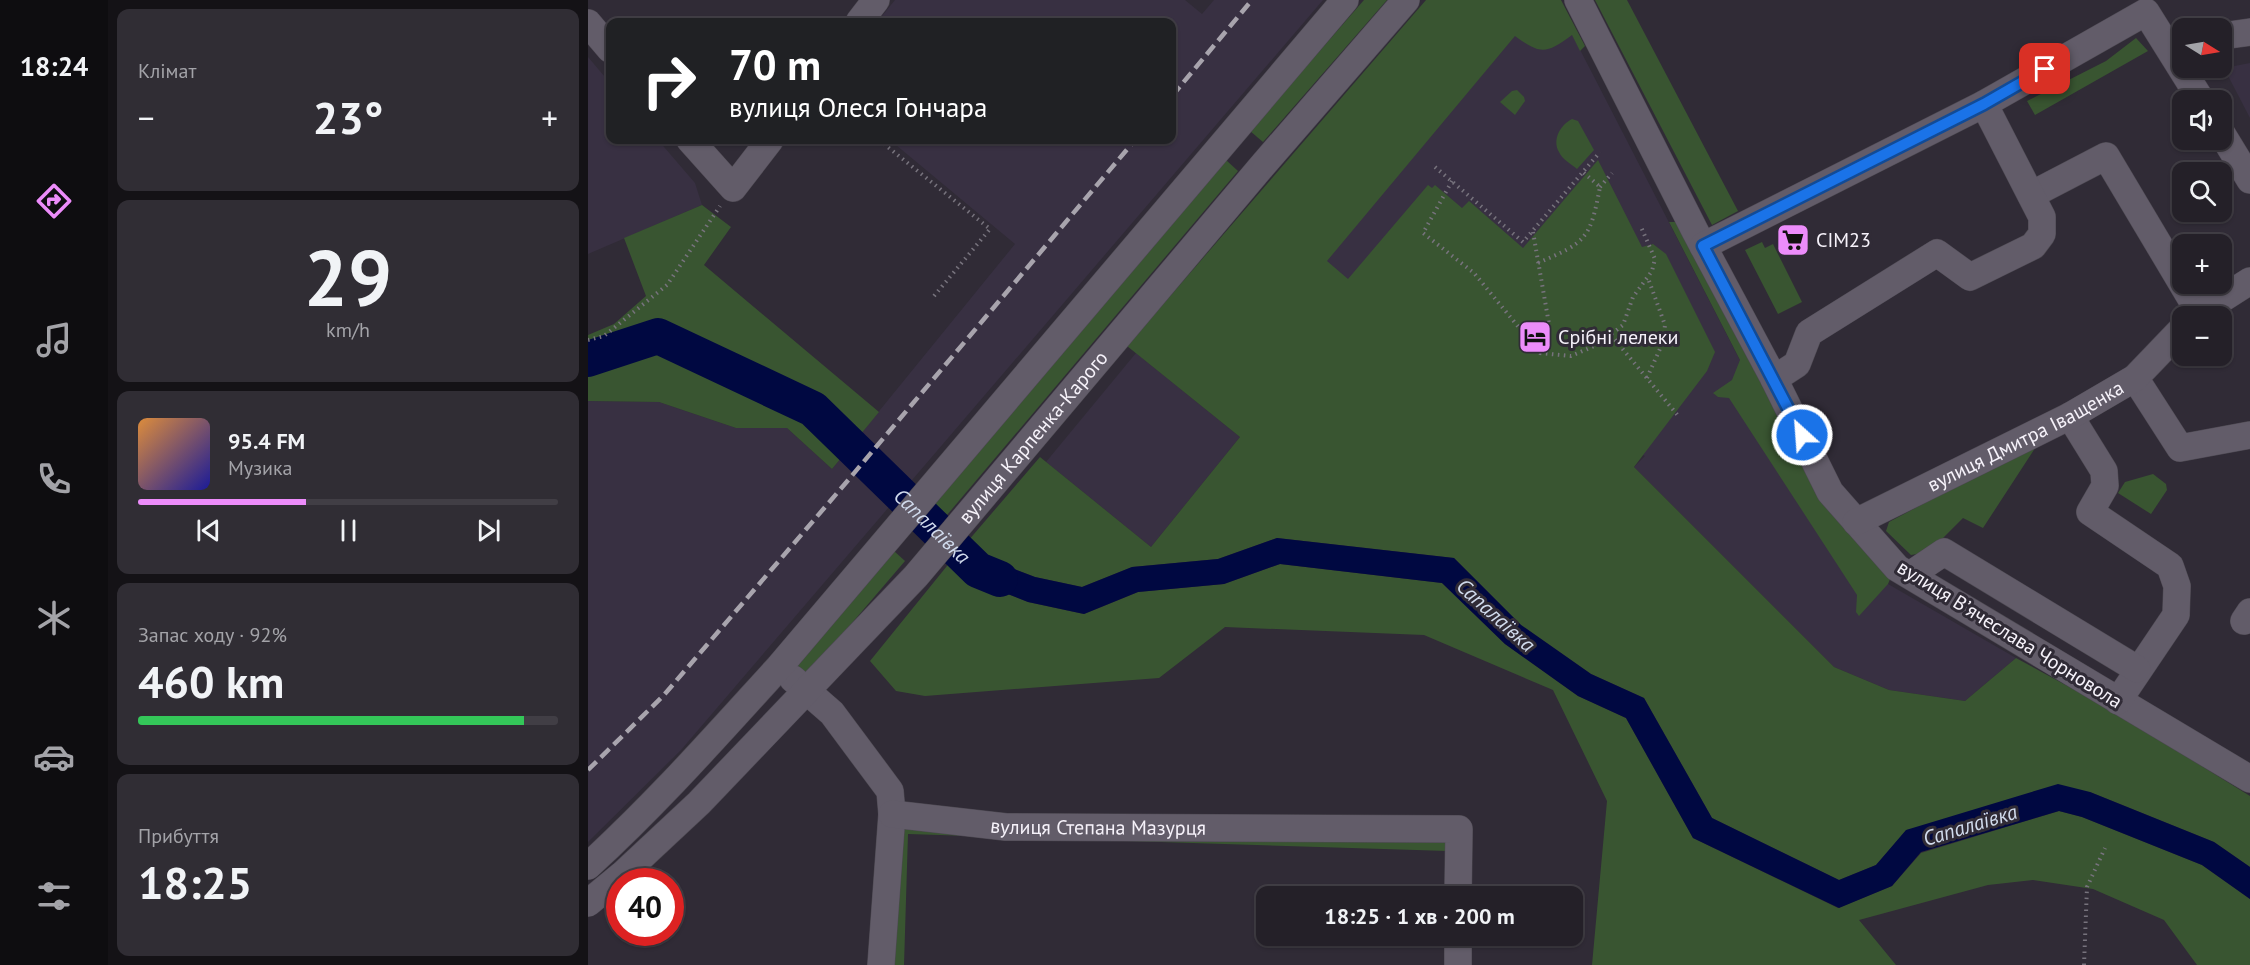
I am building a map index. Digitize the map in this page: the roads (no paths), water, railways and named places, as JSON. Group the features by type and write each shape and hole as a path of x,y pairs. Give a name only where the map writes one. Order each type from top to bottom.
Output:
{"street":[{"path":"588,866 627,830 696,758 779,666 1345,0"},
{"name":"вулиця Карпенка-Карого","path":"588,903 623,874 699,803 916,576 1262,166 1406,0"},
{"name":"вулиця Вʼячеслава Чорновола","path":"1578,0 1830,492 1897,568 2250,779"},
{"path":"1703,246 1984,104 2143,6 2172,41"},
{"path":"588,23 606,44"},
{"path":"2232,35 2250,32"},
{"path":"1774,379 1797,364 1809,333 1937,253 1970,277 2033,246 2042,234 2042,217 1984,104"},
{"path":"1239,124 1238,147 1251,162 1262,166"},
{"path":"694,144 733,188 767,144"},
{"path":"2232,150 2250,180"},
{"path":"2031,195 2106,156 2185,306"},
{"name":"вулиця Дмитра Іващенка","path":"2212,306 2250,281"},
{"name":"вулиця Дмитра Іващенка","path":"1856,522 2070,416 2135,378 2172,340"},
{"path":"2135,378 2180,448 2250,435"},
{"path":"2070,416 2104,471 2105,486 2090,512 2170,566 2177,586 2176,615 2118,701"},
{"path":"1910,575 1944,552 2138,669"},
{"path":"779,666 832,713 890,791 892,814 881,965"},
{"name":"вулиця Степана Мазурця","path":"892,814 1006,827 1459,829 1458,886"},
{"path":"1458,946 1458,965"}],"water":[{"path":"1277,538 1454,558 1521,625 1591,674 1644,698 1712,818 1839,880 1876,865 1906,830 2058,784 2090,792 2214,842 2250,867 2250,899 2202,865 2082,817 2059,811 1921,852 1892,886 1839,908 1693,838 1626,718 1578,696 1505,644 1442,583 1280,564 1224,584 1138,592 1084,614 1028,602 972,580 951,561 968,541 986,558 1035,577 1082,587 1132,567 1218,559"}],"waterway":[{"name":"Сапалаївка","path":"588,359 658,336 813,409 978,570 1000,579"}],"railway":[{"path":"1176,91 1252,0"},
{"path":"588,770 664,695 1132,144"}],"place":[{"name":"СІМ23","path":"1793,240"},
{"name":"Срібні лелеки","path":"1535,337"}]}
